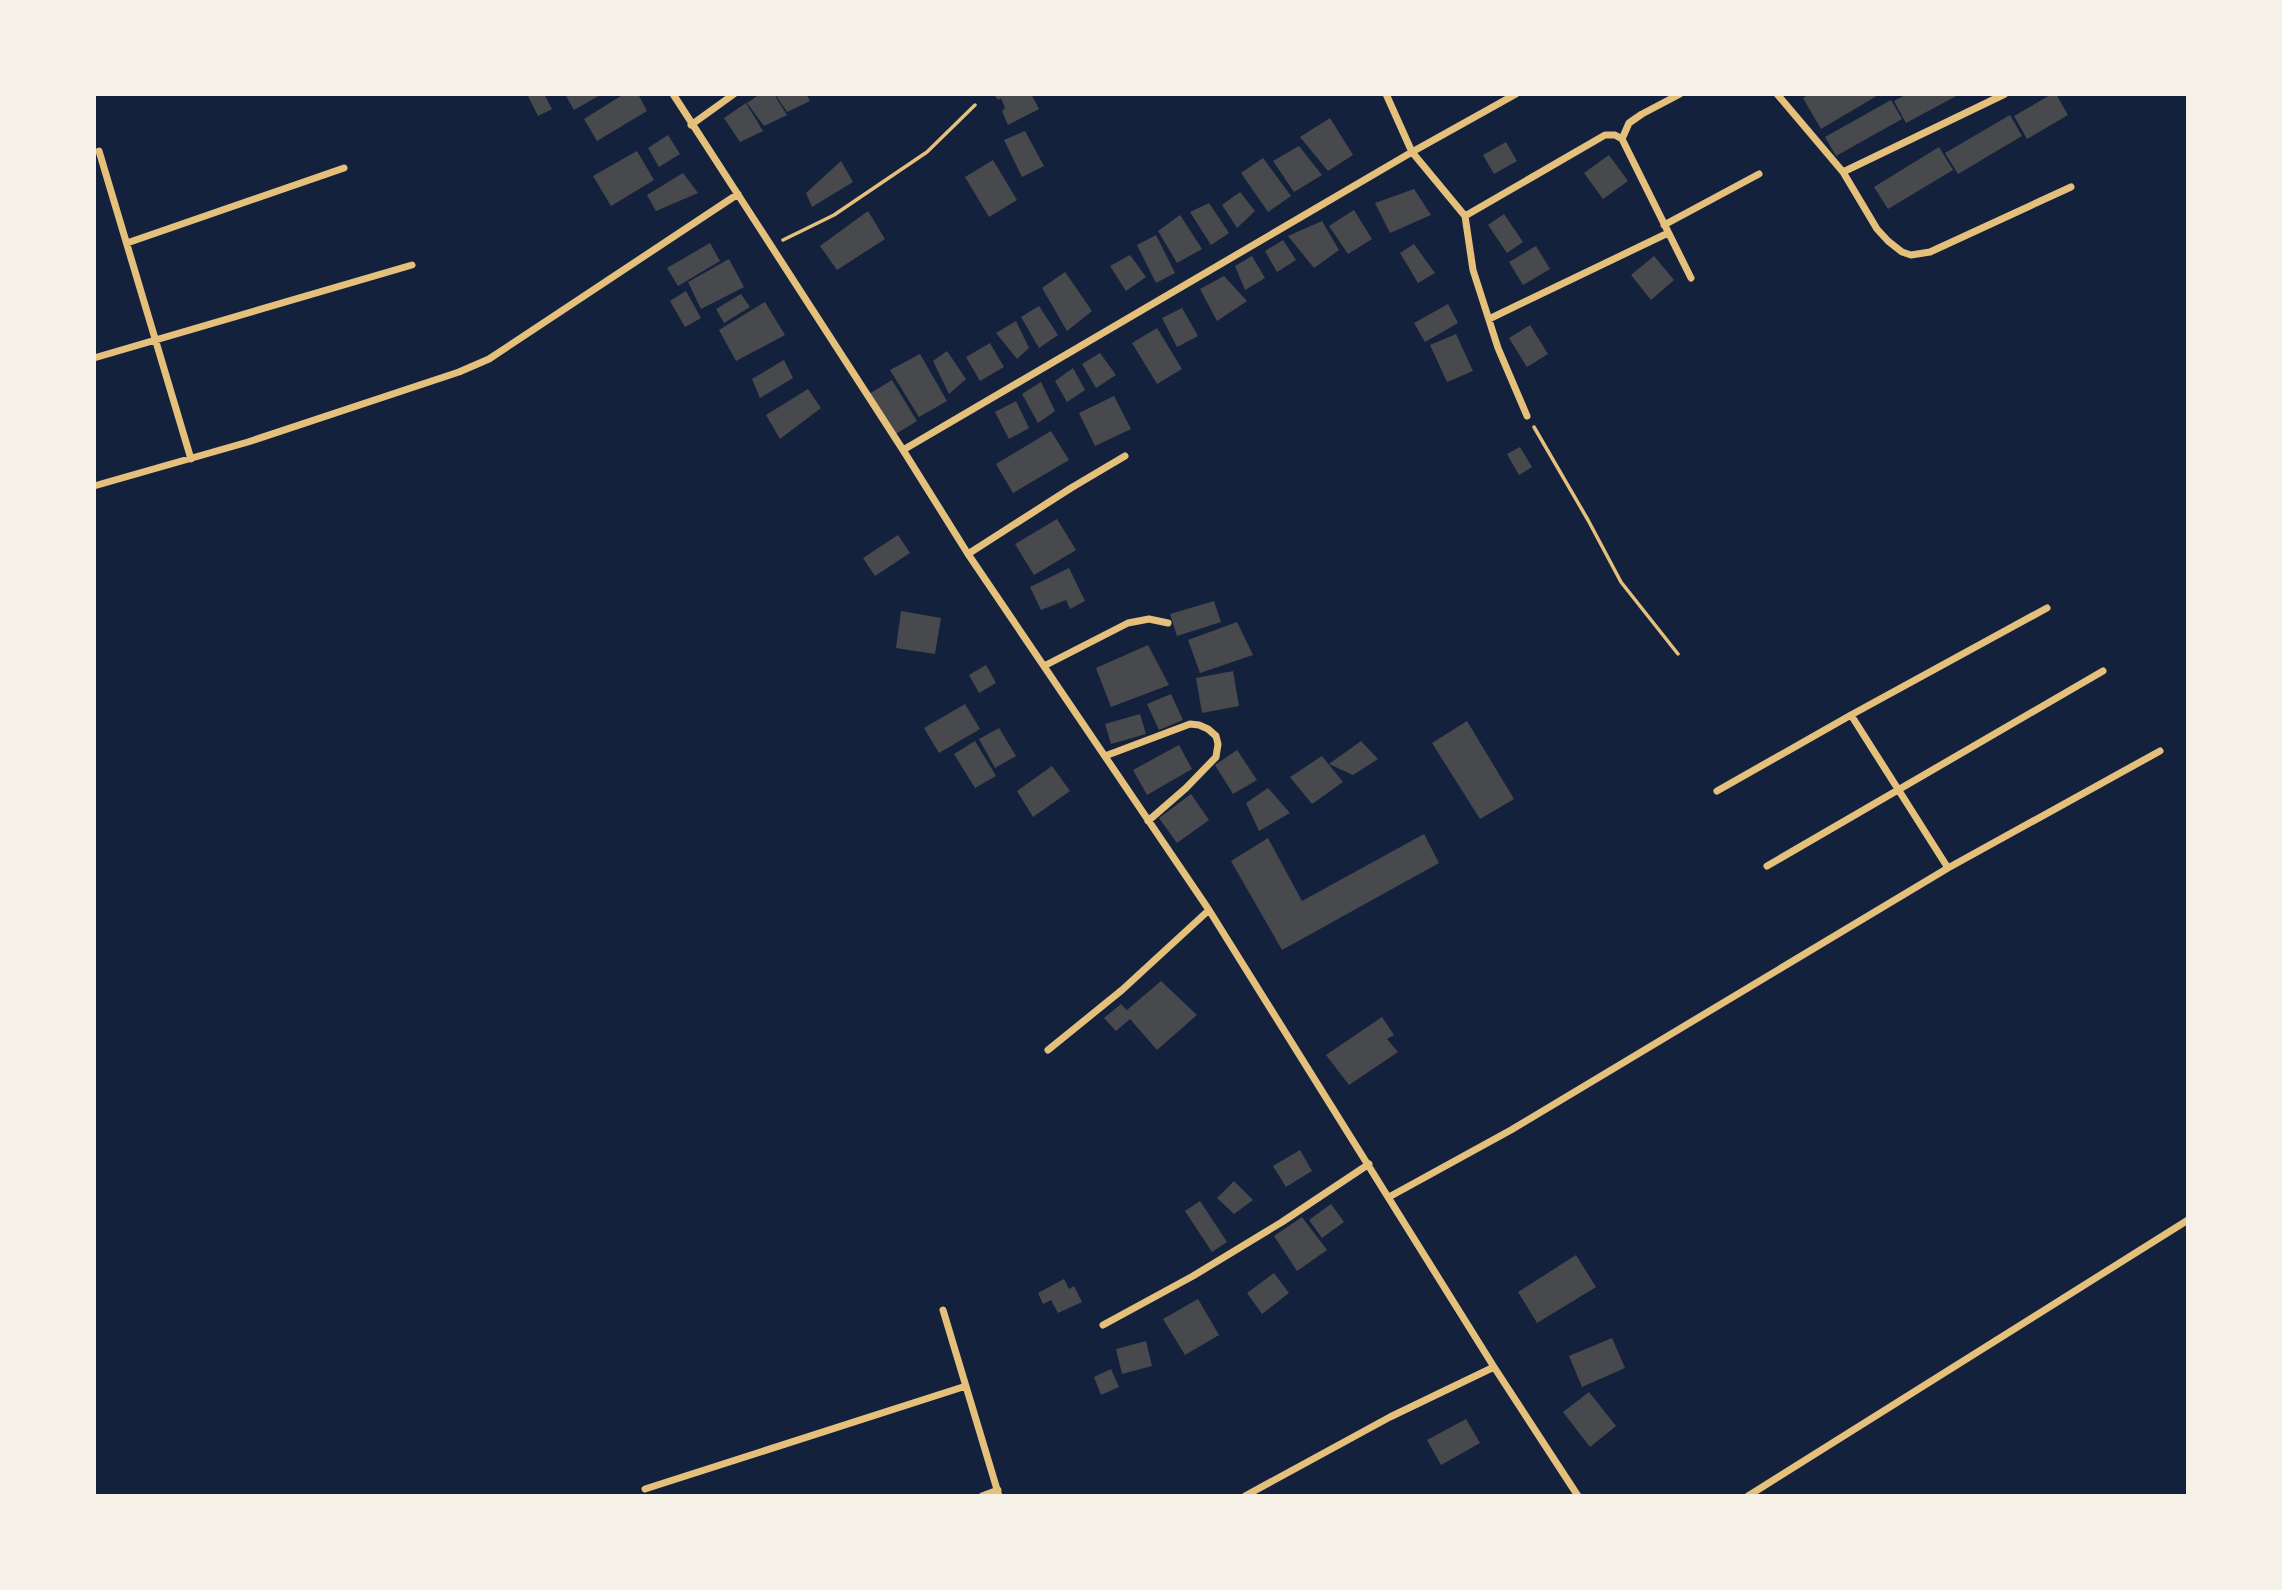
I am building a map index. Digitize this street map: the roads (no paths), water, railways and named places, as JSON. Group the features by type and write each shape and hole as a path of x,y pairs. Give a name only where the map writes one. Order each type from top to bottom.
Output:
{"street":[{"path":"673,94 968,554 1209,910 1494,1367 1578,1496"},
{"path":"691,125 734,94"},
{"path":"1386,94 1412,152 1465,216 1473,270 1498,348 1528,416"},
{"path":"903,450 1516,94"},
{"path":"1622,139 1629,123 1680,94"},
{"path":"1777,94 1843,172 1877,229 1902,252 1912,255 1930,252 2071,187"},
{"path":"1843,172 2005,94"},
{"path":"1465,216 1605,135 1615,135 1622,139 1691,278"},
{"path":"99,151 191,458"},
{"path":"127,243 344,167"},
{"path":"1664,225 1759,174"},
{"path":"94,486 248,442 489,359 738,194"},
{"path":"1489,319 1668,233"},
{"path":"94,358 412,265"},
{"path":"968,554 1125,456"},
{"path":"1717,791 2047,608"},
{"path":"1044,666 1128,623 1149,619 1168,623"},
{"path":"1767,866 2103,671"},
{"path":"1851,715 1948,868"},
{"path":"1105,756 1190,724 1208,729 1216,736 1216,757 1148,821"},
{"path":"1390,1197 1511,1130 1948,868 2160,751"},
{"path":"1048,1050 1122,990 1209,910"},
{"path":"1103,1325 1282,1222 1369,1164"},
{"path":"1748,1496 2188,1220"},
{"path":"943,1310 998,1493 982,1496"},
{"path":"1245,1496 1264,1483 1390,1417 1494,1367"},
{"path":"645,1489 966,1385"}]}
